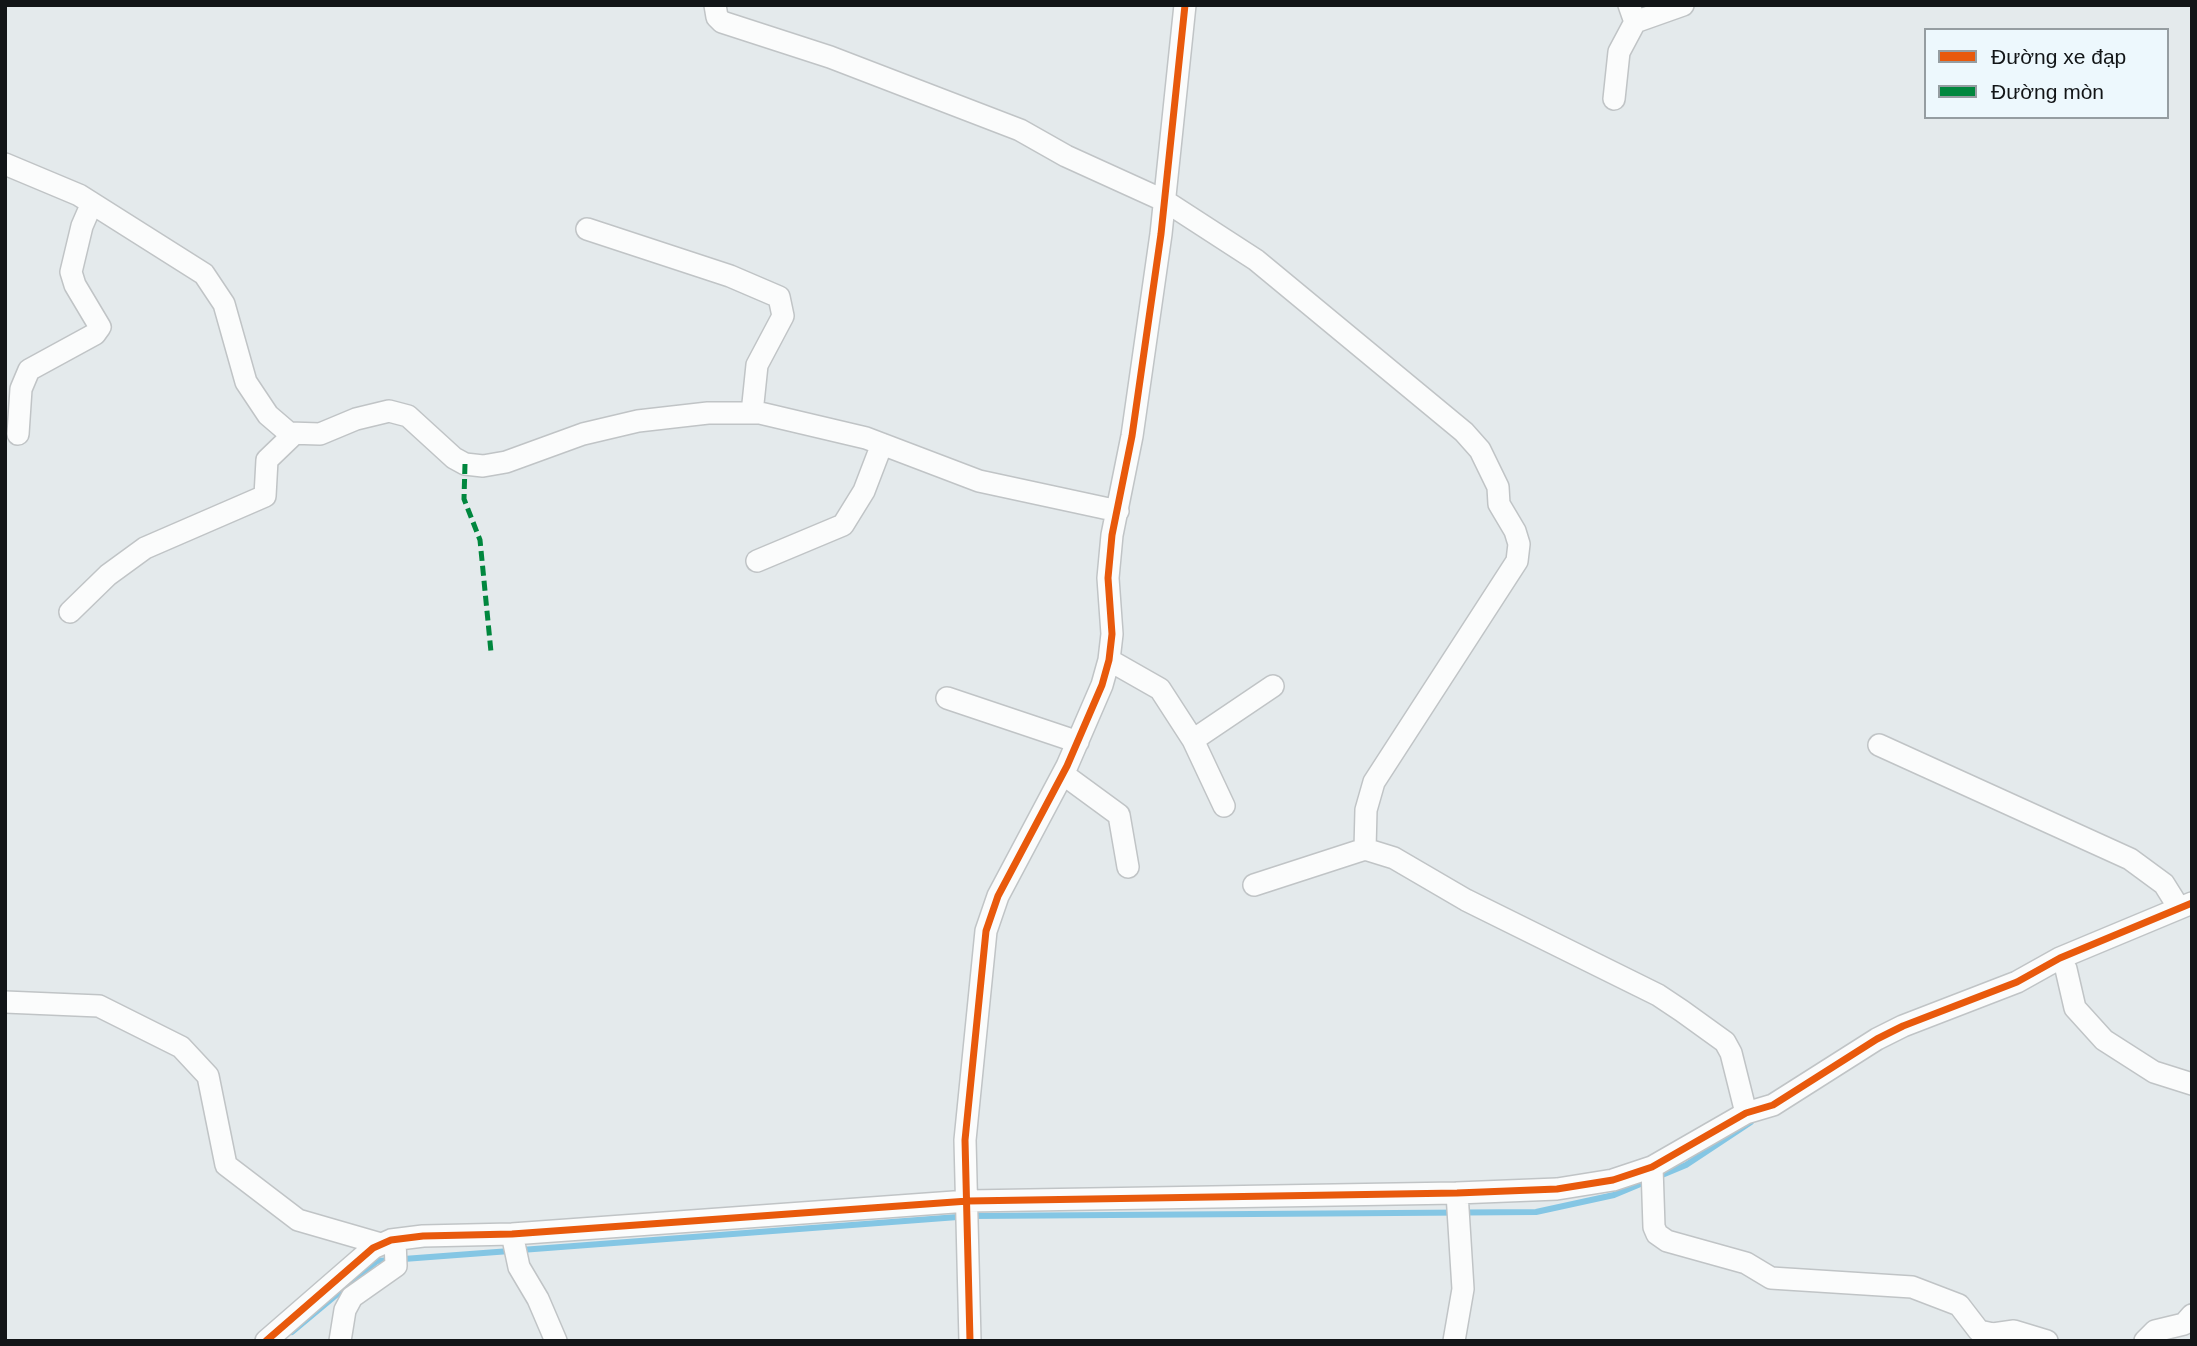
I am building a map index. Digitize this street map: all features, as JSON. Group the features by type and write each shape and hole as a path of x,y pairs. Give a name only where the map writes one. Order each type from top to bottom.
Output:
{"street":[{"path":"715,5 718,17 731,26 830,57 1020,130 1066,156 1165,201 1256,260 1464,432 1489,466 1498,487 1499,504 1517,538 1517,561 1374,782 1366,810 1366,849"},
{"path":"970,1341 969,1215 964,1158 986,931 998,896 1078,742 1102,685 1109,660 1112,634 1108,578 1143,367 1165,201 1185,5"},
{"path":"1614,99 1619,52 1632,14 1683,5"},
{"path":"5,163 44,178 92,203 204,274 224,304 246,382 268,415 294,434 320,434 356,419 389,411 408,416 454,458 465,464 483,466 527,456 617,425 692,415 752,412 792,419 882,443 979,481 1118,511"},
{"path":"18,434 21,388 29,370 95,334 100,327 75,285 71,272 82,226 92,203"},
{"path":"587,229 730,275 779,296 783,316 757,365 752,412"},
{"path":"70,612 108,575 145,548 265,496 267,460 294,434"},
{"path":"757,561 843,525 864,491 882,443"},
{"path":"1109,660 1160,689 1193,740 1224,806"},
{"path":"1193,740 1273,687"},
{"path":"947,698 1078,742"},
{"path":"5,1002 99,1006 181,1047 208,1076 226,1165 298,1220 393,1249 512,1234 969,1215 1458,1202 1654,1178 1745,1113 1773,1105 1885,1034 2017,982 2065,970 2186,906 2164,884 2130,859 1879,745"},
{"path":"1063,775 1119,814 1128,867"},
{"path":"1254,886 1366,849 1394,858 1466,900 1658,995 1725,1042 1731,1053 1745,1113"},
{"path":"2065,970 2075,1008 2104,1040 2154,1072 2192,1084"},
{"path":"1654,1178 1654,1227 1657,1234 1681,1247 1746,1263 1771,1278 1912,1287 1959,1304 1979,1331 1993,1334 2014,1331 2047,1341"},
{"path":"1454,1341 1463,1289 1458,1202"},
{"path":"512,1234 515,1258 556,1341"},
{"path":"266,1341 393,1249"},
{"path":"340,1341 345,1310 352,1297 392,1271 393,1249"},
{"path":"2145,1341 2155,1331 2184,1324 2192,1315"}],"waterway":[{"path":"521,1250 971,1216 1536,1212 1614,1195 1686,1165 1751,1122"},
{"path":"292,1332 377,1261 510,1251"}],"marked path":[{"path":"465,464 464,499 480,540 491,652"}],"cycle path":[{"path":"970,1341 965,1140 986,931 998,896 1067,766 1102,685 1109,660 1112,634 1108,578 1112,535 1132,436 1161,234 1185,5"},
{"path":"266,1341 373,1248 391,1240 423,1236 512,1234 968,1201 1457,1193 1557,1189 1613,1180 1652,1167 1746,1113 1773,1105 1877,1039 1903,1026 2017,982 2060,958 2192,903"}]}
